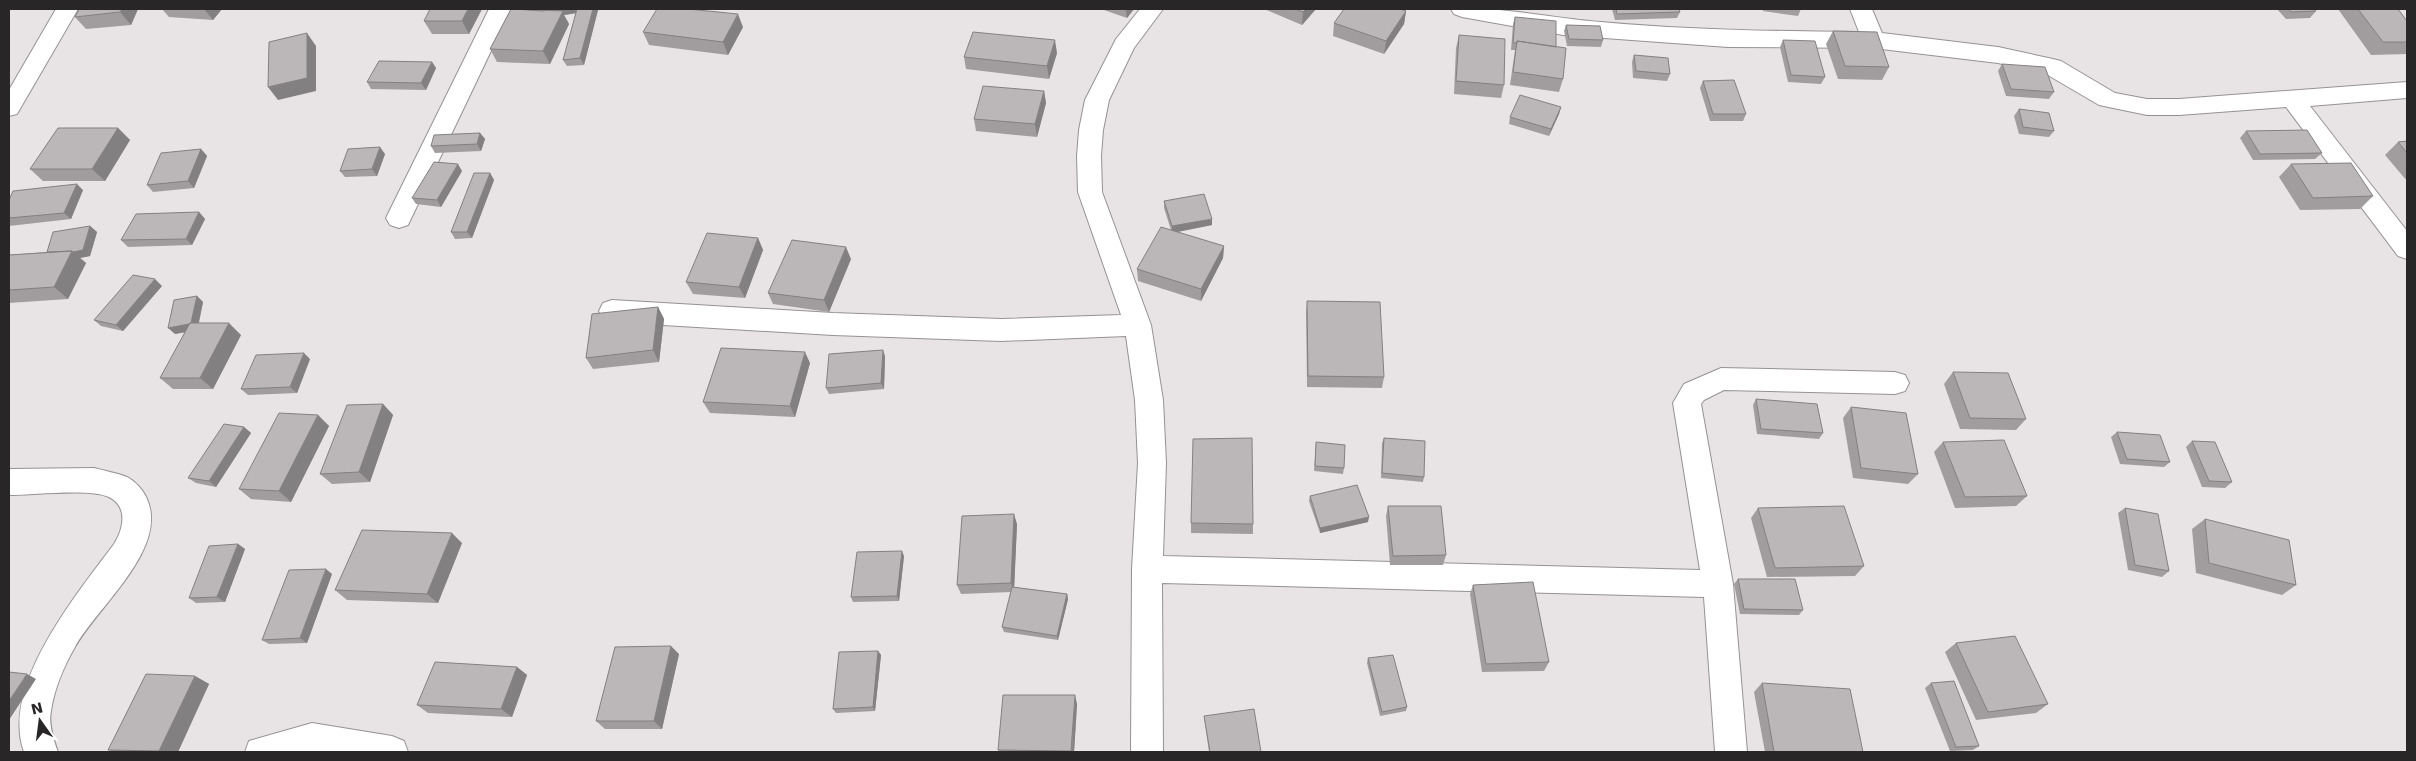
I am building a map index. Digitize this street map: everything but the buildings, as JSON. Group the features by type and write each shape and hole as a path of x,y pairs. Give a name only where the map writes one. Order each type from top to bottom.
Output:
{"street":[{"path":"9,108 67,9"},
{"path":"398,218 500,9"},
{"path":"1147,752 1147,569 1152,431 1138,325 1090,192 1089,156 1091,130 1097,100 1124,45 1152,9"},
{"path":"1462,9 1563,27 1728,39 1873,40 2024,59 2053,67 2107,99 2130,104 2179,107 2407,90"},
{"path":"1861,9 1873,40"},
{"path":"2292,100 2407,249"},
{"path":"612,311 833,324 992,330 1138,325"},
{"path":"1731,752 1718,584 1688,403 1694,392 1721,379 1895,383"},
{"path":"9,482 94,481 119,487 134,502 138,520 132,543 64,636 46,674 34,713 39,748 42,752"},
{"path":"1147,569 1718,584"},
{"path":"261,752 312,740 392,752"}]}
